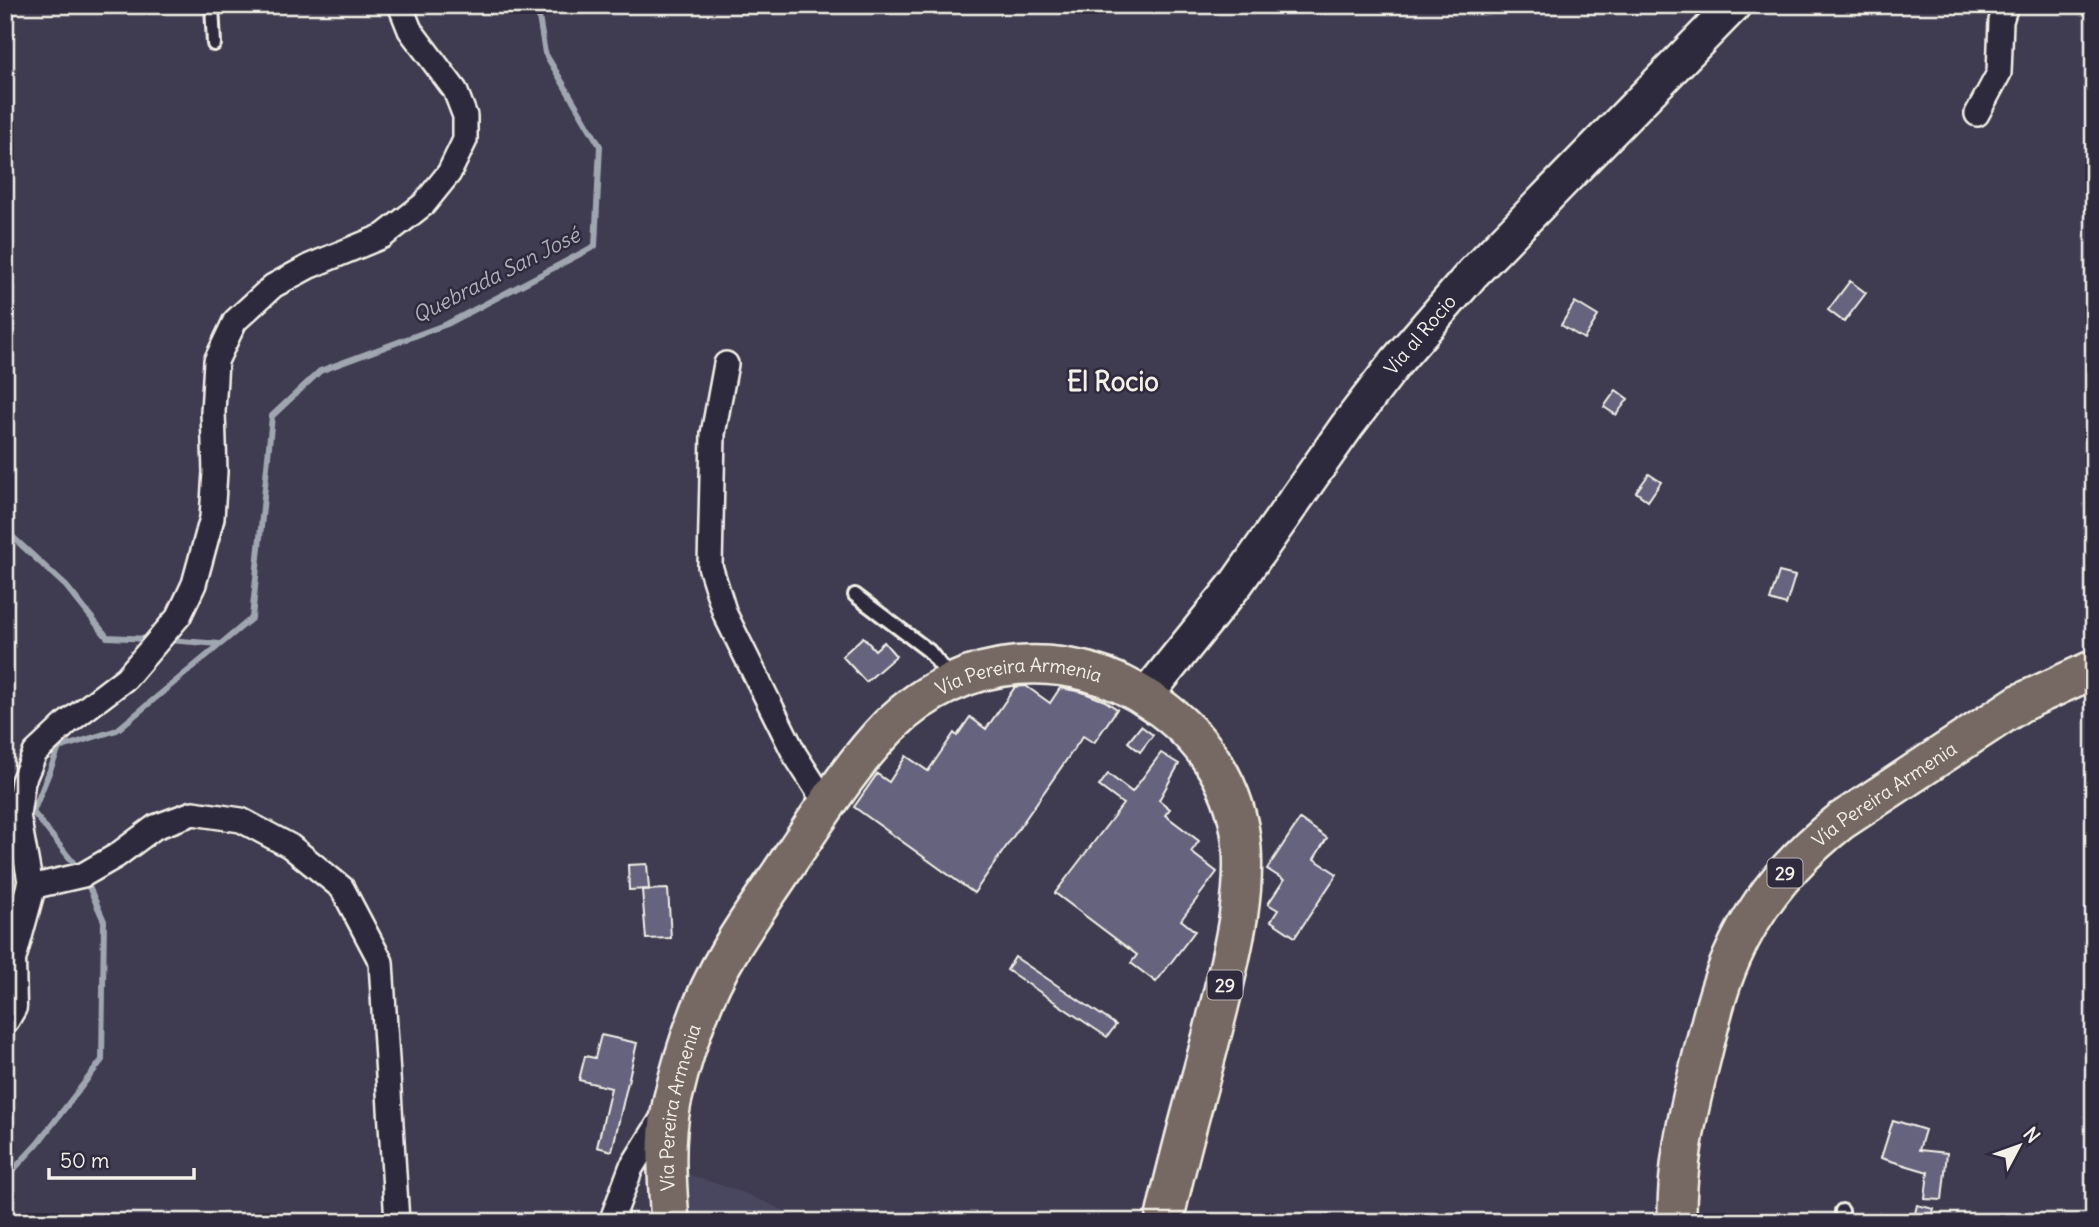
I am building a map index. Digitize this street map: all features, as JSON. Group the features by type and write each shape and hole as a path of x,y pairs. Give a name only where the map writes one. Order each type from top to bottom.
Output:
{"main road":[{"name":"Via al Rocio","path":"1145,696 1213,615 1347,426 1396,362 1472,273 1734,5"},
{"name":"Vía Pereira Armenia","path":"670,1222 665,1167 667,1131 673,1101 694,1028 730,950 827,805 889,726 924,699 953,682 990,668 1023,664 1090,672 1116,681 1145,696 1187,729 1215,765 1228,788 1238,817 1242,850 1236,934 1164,1222"},
{"name":"Vía Pereira Armenia","path":"1677,1222 1682,1146 1722,986 1732,957 1746,930 1780,879 1814,842 1842,821 2021,703 2094,669"}],"street":[{"path":"5,1019 12,1007 11,960 31,887 18,815 23,781 35,753 67,723 126,678 179,615 194,584 212,518 216,361 236,321 273,286 310,265 383,236 414,212 449,173 465,140 466,116 455,90 410,30 400,5"},
{"path":"1977,114 1999,73 2001,21 2006,5"},
{"path":"726,364 713,434 710,566 725,614 795,755 827,805"},
{"path":"31,887 83,874 116,856 155,827 193,813 240,820 290,846 342,888 381,962 397,1222"},
{"path":"611,1222 631,1168 673,1101"}],"lane":[{"path":"212,5 214,44"},
{"path":"855,595 929,651 953,682"}],"shaded area":[{"path":"665,1167 742,1192 810,1222 670,1222"}],"building":[{"path":"1850,281 1866,293 1844,322 1828,310"},
{"path":"1575,302 1598,316 1584,339 1561,325"},
{"path":"1616,390 1628,399 1616,415 1604,407"},
{"path":"1649,474 1661,482 1648,501 1636,492"},
{"path":"1779,572 1795,576 1786,605 1770,600"},
{"path":"863,637 875,650 884,642 896,656 866,682 842,656"},
{"path":"1026,686 1050,703 1060,688 1082,692 1117,709 1094,743 1083,736 974,893 854,807 877,774 889,782 906,756 928,771 954,733 957,736 970,717 986,729 1015,687"},
{"path":"1141,726 1153,735 1140,752 1128,742"},
{"path":"1161,753 1179,764 1159,800 1170,809 1165,815 1199,841 1191,852 1217,872 1181,920 1195,931 1156,982 1131,963 1137,955 1055,893 1123,804 1099,786 1108,774 1132,792"},
{"path":"1300,819 1327,838 1314,859 1337,874 1295,937 1271,921 1278,910 1268,904 1284,880 1267,869"},
{"path":"647,864 649,889 629,890 628,865"},
{"path":"668,889 671,938 646,939 642,890"},
{"path":"1015,957 1116,1025 1107,1037 1007,970"},
{"path":"601,1035 637,1043 612,1151 597,1147 611,1088 579,1080 585,1056 595,1058"},
{"path":"1893,1120 1925,1130 1919,1150 1947,1153 1942,1200 1925,1199 1928,1172 1881,1158"},
{"path":"1917,1205 1934,1209 1931,1222 1913,1222"}],"waterway":[{"name":"Quebrada San José","path":"80,871 33,812 59,748 117,730 252,618 272,416 320,371 447,324 595,246 600,146 545,53 537,5"},
{"path":"5,530 66,586 107,637 150,639"},
{"path":"168,640 220,644"},
{"name":"Quebrada San José","path":"5,1179 38,1143 102,1060 104,921 86,880"}],"district":[{"name":"El Rocio","path":"1113,381"}]}
